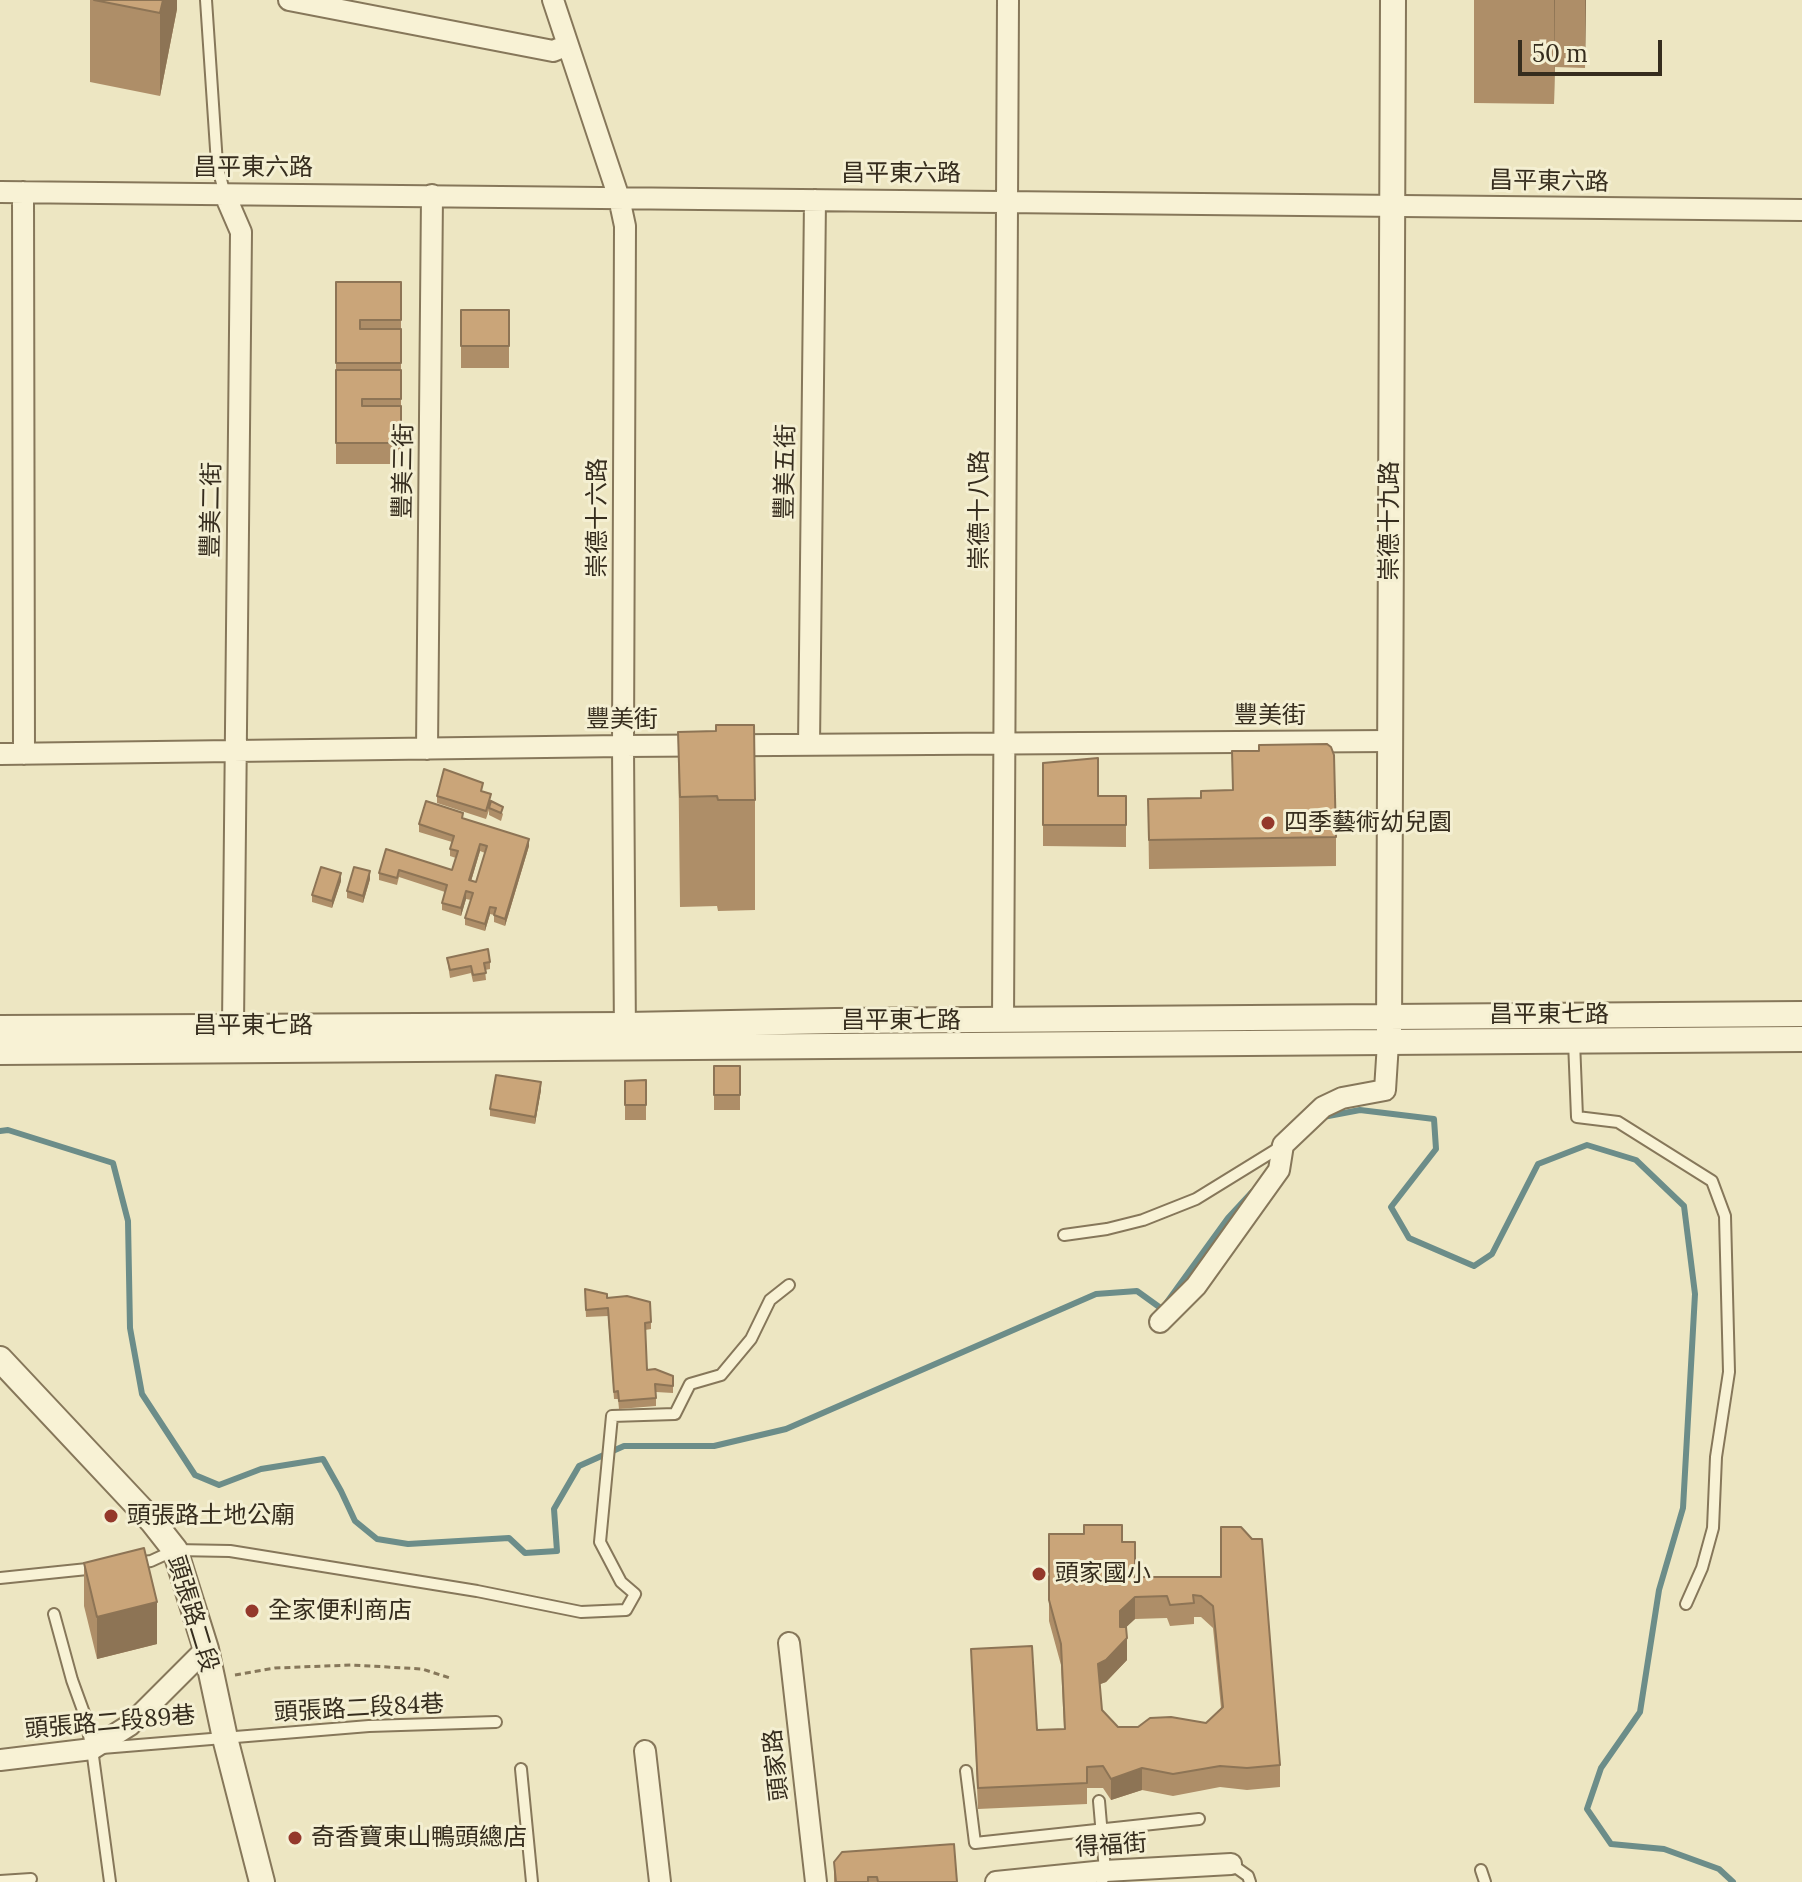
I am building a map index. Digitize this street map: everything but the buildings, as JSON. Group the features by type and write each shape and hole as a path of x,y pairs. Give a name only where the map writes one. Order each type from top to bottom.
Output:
{"street":[{"path":"289,0 361,7 553,51 568,45"},
{"name":"崇德十六路","path":"553,0 619,198 625,226 625,1036"},
{"name":"崇德十八路","path":"1003,1021 1008,0"},
{"name":"崇德十九路","path":"1388,1043 1393,0"},
{"name":"昌平東六路","path":"0,192 1802,210"},
{"path":"23,192 24,754"},
{"name":"豐美二街","path":"225,195 241,232 233,1025"},
{"name":"豐美三街","path":"427,749 432,195"},
{"name":"豐美五街","path":"809,745 815,200"},
{"name":"豐美街","path":"0,754 1389,741"},
{"name":"昌平東七路","path":"0,1052 625,1036 835,1021 1802,1014"},
{"name":"昌平東七路","path":"0,1028 233,1025 625,1036 1388,1043 1802,1039"},
{"path":"1160,1322 1196,1286 1279,1170 1283,1145 1323,1107 1342,1098 1385,1090 1388,1043"},
{"name":"頭張路二段","path":"0,1359 153,1522 175,1550 206,1649 262,1882"},
{"name":"頭家路","path":"789,1643 816,1882"},
{"path":"92,1749 130,1725 206,1649"},
{"name":"頭張路二段89巷","path":"0,1760 92,1749"},
{"path":"645,1751 660,1882"},
{"name":"得福街","path":"996,1882 1104,1877 1231,1864"}],"lane":[{"name":"豐美二街","path":"206,0 217,164 225,195"},
{"path":"1574,1041 1577,1117 1618,1122 1712,1181 1725,1216 1729,1372 1716,1457 1713,1528 1702,1568 1686,1604"},
{"path":"1064,1235 1143,1220 1196,1199 1283,1145"},
{"path":"123,1564 151,1561 175,1550 230,1551 477,1591 581,1612 626,1610 635,1594 621,1582 600,1542 612,1416 675,1414 690,1384 721,1375 751,1339 770,1300 789,1285"},
{"path":"0,1578 109,1566"},
{"path":"54,1614 92,1749 110,1882"},
{"name":"頭張路二段84巷","path":"225,1738 369,1726 496,1722"},
{"name":"頭張路二段89巷","path":"92,1749 225,1738"},
{"path":"521,1769 532,1882"},
{"path":"966,1771 975,1843 1199,1819"},
{"path":"1099,1801 1104,1877"},
{"path":"1231,1864 1248,1876 1250,1882"},
{"path":"1481,1870 1485,1882"},
{"path":"0,1881 31,1879"}],"path":[{"path":"211,1679 275,1668 352,1665 422,1669 450,1678"}],"waterway":[{"path":"1323,1117 1360,1110 1434,1119 1436,1149 1391,1207 1409,1238 1474,1266 1492,1254 1538,1164 1587,1145 1636,1160 1684,1206 1695,1294 1683,1508 1659,1590 1640,1712 1601,1768 1587,1809 1611,1844 1664,1849 1719,1869 1733,1882"},
{"path":"0,1131 8,1130 113,1163 128,1221 130,1328 142,1394 195,1475 219,1485 261,1469 323,1459 355,1521 377,1539 408,1544 509,1538 525,1553 557,1551 554,1509 579,1466 624,1446 714,1446 786,1429 1096,1294 1137,1291 1162,1309 1228,1218 1252,1192"}],"place":[{"name":"四季藝術幼兒園","path":"1268,823"},
{"name":"頭張路土地公廟","path":"111,1516"},
{"name":"頭家國小","path":"1039,1574"},
{"name":"全家便利商店","path":"252,1611"},
{"name":"奇香寶東山鴨頭總店","path":"295,1838"}]}
